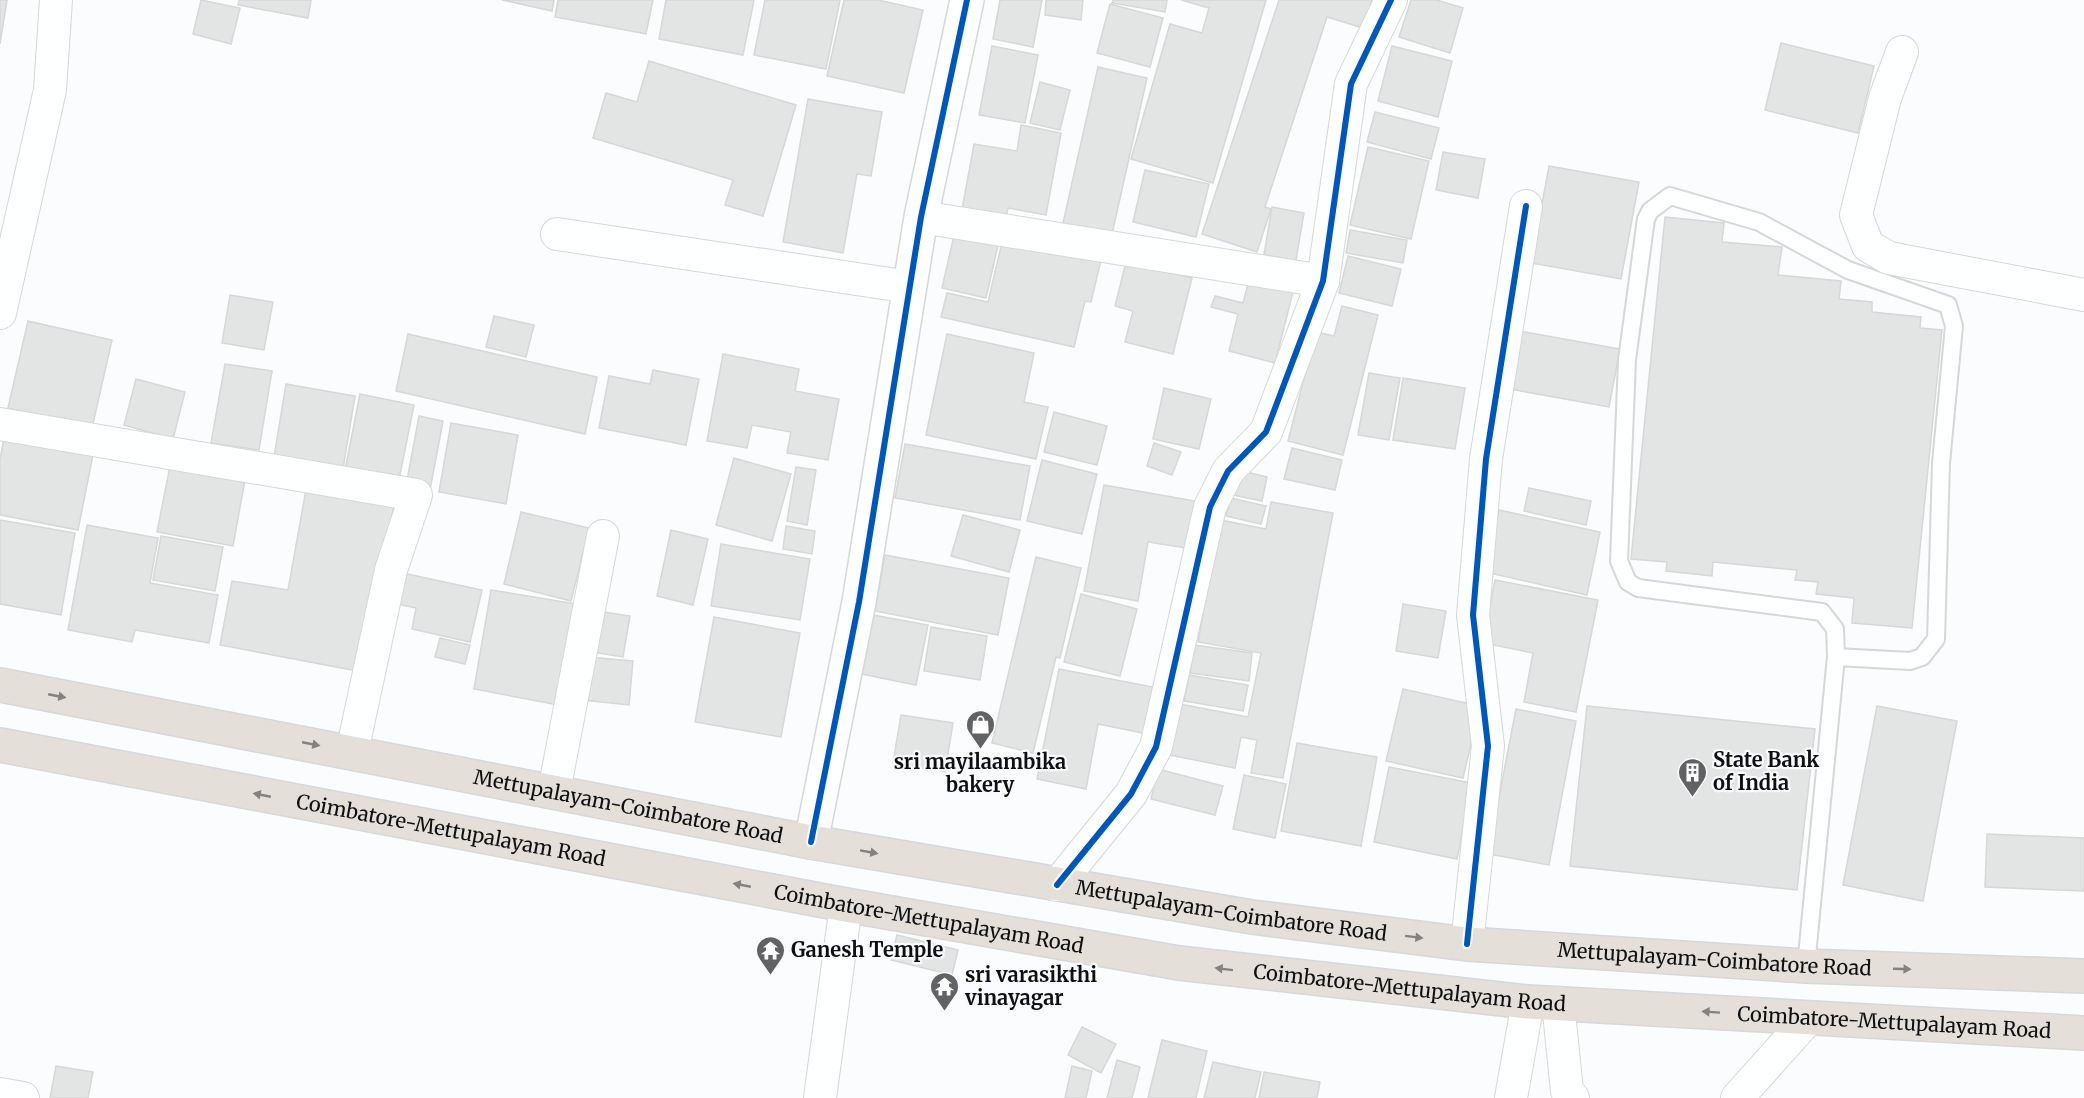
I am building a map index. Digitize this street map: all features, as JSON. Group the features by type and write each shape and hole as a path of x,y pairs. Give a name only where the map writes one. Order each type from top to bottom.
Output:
{"highway":[{"name":"Mettupalayam-Coimbatore Road","path":"0,685 554,790 811,842 1252,917 1467,944 1806,966 2084,976"},
{"name":"Coimbatore-Mettupalayam Road","path":"0,745 846,905 1179,963 1543,1002 2084,1033"}],"street":[{"path":"0,313 9,231 50,90 56,0"},
{"path":"811,842 859,603 921,217 966,0"},
{"path":"1057,885 1131,794 1156,747 1210,507 1228,471 1266,432 1323,281 1351,84 1391,0"},
{"path":"1902,52 1885,98 1856,215 1869,246 1888,258 2084,295"},
{"path":"1467,944 1488,746 1473,615 1486,459 1526,206"},
{"path":"921,217 1323,281"},
{"path":"557,234 910,287"},
{"path":"0,424 416,495 391,570 352,752"},
{"path":"554,790 603,536"},
{"path":"820,1098 846,905"},
{"path":"1511,1098 1543,1002"},
{"path":"1543,1002 1568,1091 1573,1098"},
{"path":"1737,1098 1809,1018"},
{"path":"0,1094 23,1098"}],"lane":[{"path":"1806,966 1836,657 1835,629 1822,612 1638,588 1628,582 1622,573 1619,561 1628,360 1646,219 1650,211 1670,196 1759,222 1848,270 1948,305 1954,326 1941,463 1936,639 1922,657 1910,661 1836,657"}],"building":[{"path":"0,0 7,0 0,44"},
{"path":"201,0 240,8 231,44 193,34"},
{"path":"239,0 311,0 308,18 238,5"},
{"path":"502,0 554,0 552,11"},
{"path":"558,0 653,0 646,34 555,17"},
{"path":"666,0 754,0 743,55 659,39"},
{"path":"765,0 840,0 826,69 754,55"},
{"path":"844,0 878,0 923,10 904,93 827,76"},
{"path":"1000,0 1042,0 1033,47 993,39"},
{"path":"1046,0 1083,0 1081,20 1045,15"},
{"path":"1113,0 1167,0 1165,12 1112,3"},
{"path":"1181,0 1266,0 1213,183 1131,159 1170,24 1202,33 1209,8"},
{"path":"1279,0 1372,0 1363,28 1327,17 1265,207 1271,209 1257,252 1202,234"},
{"path":"1411,0 1437,0 1463,8 1450,53 1399,37"},
{"path":"1110,4 1163,18 1150,67 1097,53"},
{"path":"1781,43 1874,66 1858,133 1765,110"},
{"path":"992,46 1038,55 1025,123 979,115"},
{"path":"1392,46 1452,61 1438,117 1378,101"},
{"path":"649,61 796,105 763,216 725,205 733,180 593,138 606,93 637,102"},
{"path":"1098,67 1147,78 1112,234 1063,223"},
{"path":"1040,82 1070,90 1060,130 1030,123"},
{"path":"808,99 882,112 871,176 857,174 843,253 783,242"},
{"path":"1375,112 1439,128 1431,159 1367,142"},
{"path":"1021,125 1061,133 1046,215 1008,208 1006,218 962,210 974,144 1017,151"},
{"path":"1368,147 1429,161 1411,239 1350,225"},
{"path":"1443,152 1485,159 1478,198 1436,190"},
{"path":"1549,166 1639,182 1621,279 1531,263"},
{"path":"1145,170 1209,184 1196,237 1133,222"},
{"path":"1272,207 1304,213 1296,260 1264,255"},
{"path":"1665,217 1724,223 1722,242 1782,247 1778,275 1841,281 1839,299 1872,302 1872,312 1921,317 1920,328 1942,330 1912,628 1852,623 1854,598 1816,594 1818,582 1795,580 1797,570 1713,562 1712,576 1666,571 1667,562 1631,559"},
{"path":"1350,230 1407,240 1403,263 1346,253"},
{"path":"955,231 999,241 986,298 942,288"},
{"path":"1003,238 1101,260 1091,302 1085,301 1074,347 941,317 947,293 988,302"},
{"path":"1348,256 1401,269 1392,306 1339,293"},
{"path":"1126,262 1192,278 1173,354 1125,342 1133,311 1115,306"},
{"path":"1250,276 1294,288 1275,363 1229,351 1238,314 1211,307 1215,296 1243,303"},
{"path":"230,295 273,302 264,350 222,343"},
{"path":"1342,306 1378,315 1343,455 1288,441 1316,332 1334,336"},
{"path":"494,316 534,325 526,357 486,347"},
{"path":"28,321 112,340 92,428 8,408"},
{"path":"1514,330 1620,349 1609,407 1504,388"},
{"path":"408,334 597,377 585,434 396,391"},
{"path":"947,334 1034,353 1024,402 1048,407 1036,459 926,435"},
{"path":"723,354 799,369 795,391 839,399 828,460 787,453 791,432 752,425 747,448 707,441"},
{"path":"225,364 272,371 259,450 211,443"},
{"path":"653,370 699,379 686,445 599,428 609,376 650,384"},
{"path":"1369,373 1400,378 1389,440 1358,435"},
{"path":"1403,378 1465,388 1455,449 1393,440"},
{"path":"136,379 185,392 173,439 124,425"},
{"path":"286,384 355,396 343,469 274,457"},
{"path":"1164,388 1211,399 1199,449 1153,439"},
{"path":"360,394 414,405 399,480 345,470"},
{"path":"1054,412 1107,426 1097,465 1044,452"},
{"path":"419,416 443,421 430,490 406,486"},
{"path":"451,423 518,435 506,504 439,492"},
{"path":"4,437 93,455 78,530 0,515 0,460"},
{"path":"1154,443 1181,452 1172,475 1147,466"},
{"path":"905,444 1030,466 1020,520 895,498"},
{"path":"1292,448 1342,460 1335,490 1284,479"},
{"path":"734,458 791,474 772,541 716,525"},
{"path":"1042,460 1097,474 1082,534 1027,521"},
{"path":"170,466 245,480 233,546 157,532"},
{"path":"796,467 816,470 807,525 787,521"},
{"path":"1239,470 1267,477 1262,501 1233,495"},
{"path":"307,484 395,500 363,672 220,645 232,581 288,590"},
{"path":"1104,485 1195,501 1186,548 1148,542 1138,601 1084,591"},
{"path":"1529,488 1591,501 1586,525 1524,511"},
{"path":"1231,498 1266,506 1261,524 1226,516"},
{"path":"1271,502 1333,513 1283,778 1251,773 1257,740 1241,737 1235,768 1164,754 1174,703 1248,717 1261,653 1198,642 1220,520 1266,529"},
{"path":"1499,510 1600,532 1587,595 1485,572"},
{"path":"521,512 589,528 571,601 504,584"},
{"path":"963,515 1020,530 1009,572 951,556"},
{"path":"0,520 75,533 61,615 0,604"},
{"path":"87,525 158,538 150,583 218,595 209,643 135,630 132,642 68,630"},
{"path":"786,526 815,531 812,554 783,549"},
{"path":"671,530 708,539 693,605 657,596"},
{"path":"161,536 223,547 215,591 153,580"},
{"path":"721,544 810,559 800,620 711,606"},
{"path":"885,555 1009,578 998,635 875,611"},
{"path":"1036,557 1081,568 1060,658 1056,657 1033,753 992,743"},
{"path":"398,572 482,590 470,642 412,629 416,608 391,603"},
{"path":"1495,580 1598,600 1576,712 1524,702 1533,653 1483,643"},
{"path":"491,590 577,604 559,705 474,689"},
{"path":"1081,594 1137,609 1120,676 1064,662"},
{"path":"1403,604 1446,611 1438,658 1396,651"},
{"path":"598,611 630,616 623,657 591,652"},
{"path":"873,615 928,625 916,685 861,674"},
{"path":"714,617 800,633 781,737 695,722"},
{"path":"931,627 987,636 980,680 924,671"},
{"path":"440,638 470,645 465,664 435,657"},
{"path":"1194,645 1252,653 1249,681 1190,673"},
{"path":"588,657 633,661 629,705 583,700"},
{"path":"1059,669 1153,687 1143,733 1098,724 1086,789 1037,779"},
{"path":"1189,675 1248,685 1243,711 1184,701"},
{"path":"1403,689 1480,706 1463,778 1386,761"},
{"name":"State Bank of India","path":"1587,706 1815,729 1797,890 1570,866"},
{"path":"1877,706 1957,721 1923,901 1843,885"},
{"path":"1516,709 1576,721 1549,865 1488,854"},
{"path":"901,715 953,723 945,772 893,763"},
{"path":"1297,743 1377,757 1361,846 1281,831"},
{"path":"1389,767 1472,783 1457,859 1374,842"},
{"path":"1158,769 1223,786 1215,815 1151,799"},
{"path":"1244,775 1286,784 1275,838 1233,829"},
{"path":"1987,834 2084,838 2084,891 1985,887"},
{"path":"897,935 958,950 952,975 891,960"},
{"path":"1082,1027 1116,1044 1101,1073 1068,1055"},
{"path":"1162,1040 1207,1051 1196,1098 1148,1098"},
{"path":"1117,1060 1140,1067 1132,1098 1107,1098"},
{"path":"1213,1062 1261,1072 1255,1098 1204,1098"},
{"path":"56,1066 93,1072 88,1098 50,1098"},
{"path":"1072,1066 1092,1071 1086,1098 1065,1098"},
{"path":"1264,1072 1320,1082 1317,1098 1259,1098"}],"cycle path":[{"path":"811,842 859,602 921,217 967,0"},
{"path":"1057,885 1131,794 1156,747 1210,507 1228,471 1266,432 1323,281 1351,84 1391,0"},
{"path":"1467,944 1488,746 1473,615 1486,459 1526,206"}],"place":[{"name":"sri mayilaambika bakery","path":"980,750"},
{"name":"State Bank of India","path":"1692,798"},
{"name":"Ganesh Temple","path":"770,976"},
{"name":"sri varasikthi vinayagar","path":"944,1012"}]}
